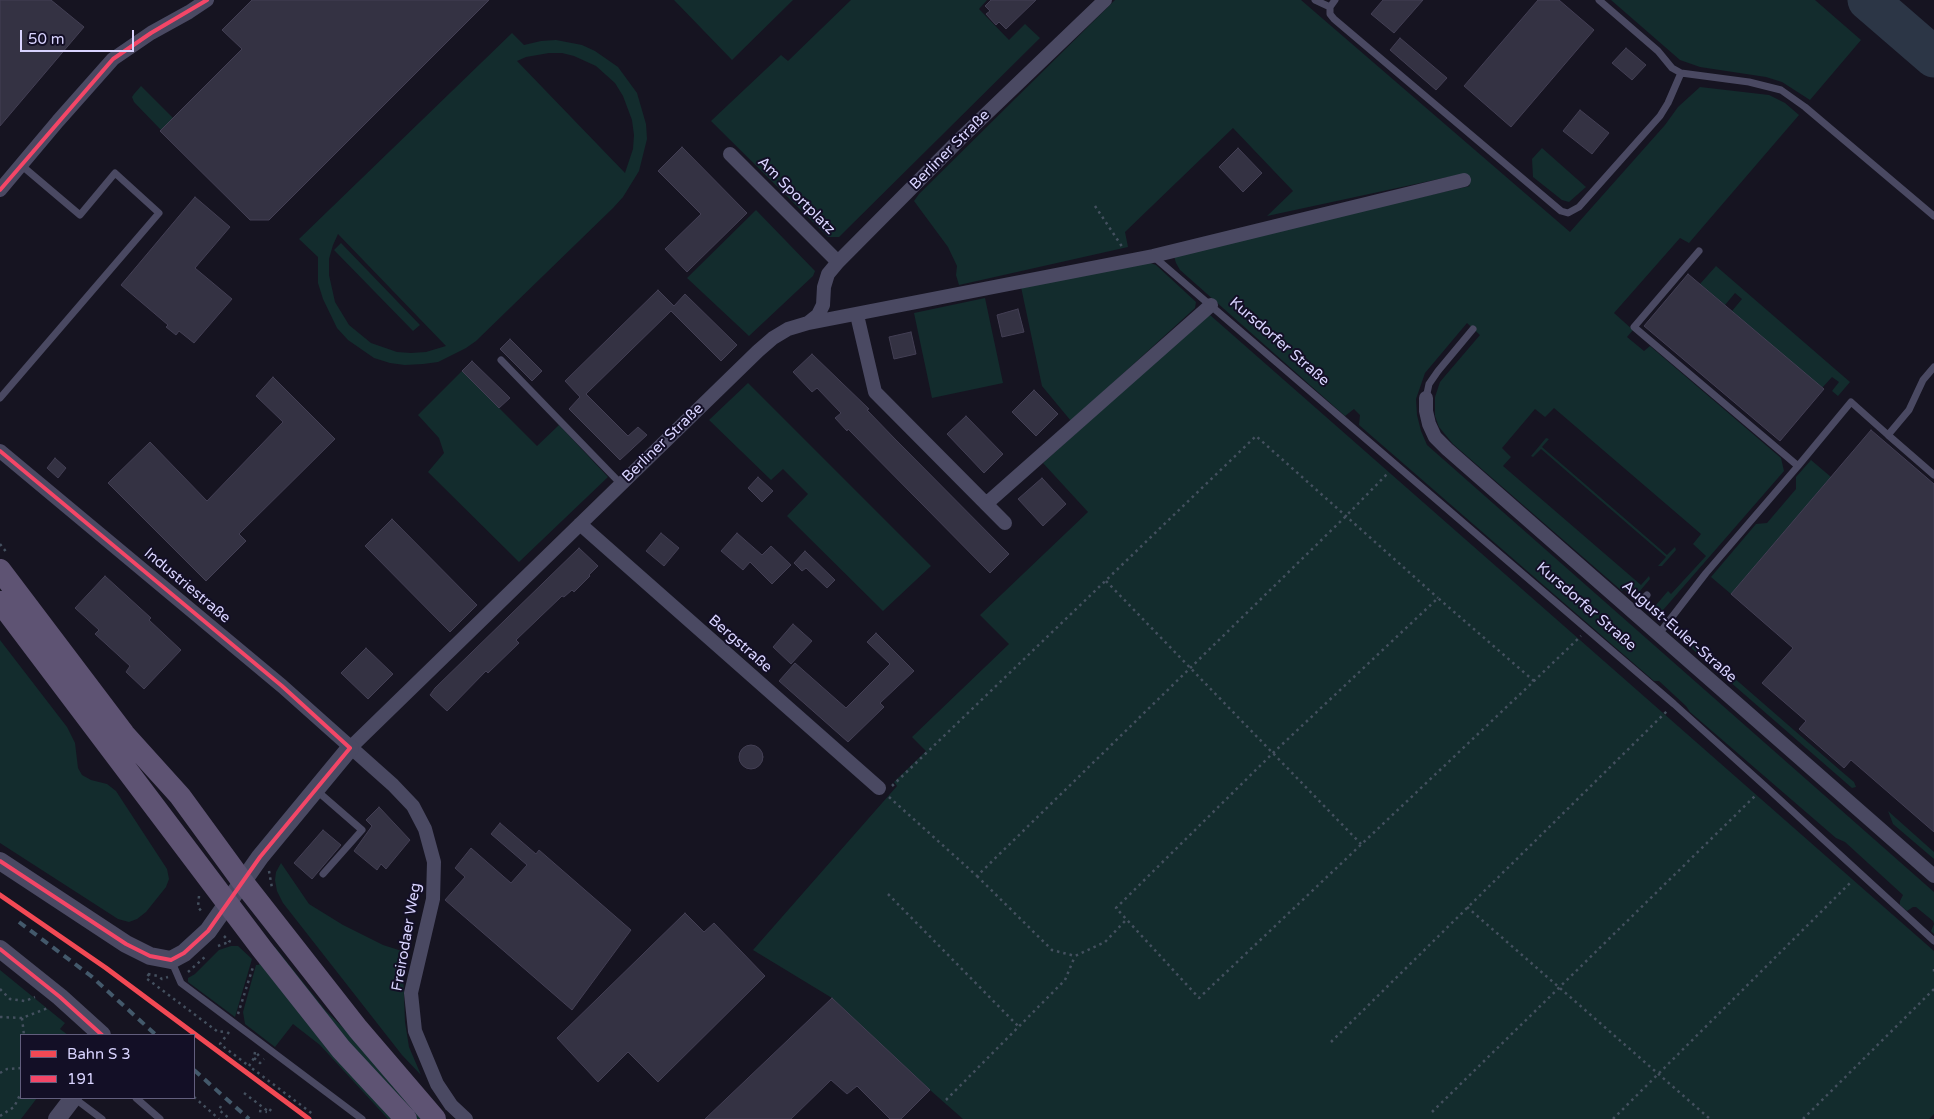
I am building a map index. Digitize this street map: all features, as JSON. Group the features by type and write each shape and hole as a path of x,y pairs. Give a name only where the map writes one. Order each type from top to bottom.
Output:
{"main road":[{"path":"0,570 124,734 180,796 242,881 358,1030 435,1119"},
{"path":"0,602 226,903 341,1049 406,1119"}],"street":[{"path":"0,190 58,121 114,59 151,33 207,0"},
{"name":"Berliner Straße","path":"171,960 184,953 208,931 242,881 350,748 773,338 788,329 808,323 818,315 823,305 824,287 828,274 838,262 962,138 1106,0"},
{"name":"Am Sportplatz","path":"730,154 838,262"},
{"path":"808,323 1153,256 1464,180"},
{"name":"Kursdorfer Straße","path":"986,504 1211,304"},
{"path":"857,315 875,392 1005,523"},
{"name":"August-Euler-Straße","path":"1426,398 1429,424 1435,437 1447,449 1934,876"},
{"name":"Industriestraße","path":"0,451 274,680 350,748"},
{"name":"Bergstraße","path":"580,524 879,788"},
{"name":"Freirodaer Weg","path":"350,748 393,785 412,806 426,829 434,862 433,899 411,993 415,1032 437,1084 452,1105 466,1119"},
{"path":"0,861 126,944 150,956 171,960"},
{"path":"0,949 60,997 101,1034"},
{"path":"57,1119 72,1099"}],"lane":[{"path":"1315,0 1330,7"},
{"path":"1334,0 1330,7 1330,14 1334,19 1555,207 1568,213 1579,207 1660,116 1681,73"},
{"path":"1599,0 1658,51 1672,68 1681,73 1749,82 1781,90 1934,216"},
{"path":"0,398 159,213 114,173 80,215 21,165"},
{"path":"1698,251 1634,326 1798,466"},
{"name":"Kursdorfer Straße","path":"1153,256 1674,704 1934,941"},
{"path":"1426,398 1429,384 1473,329"},
{"path":"501,360 621,484"},
{"path":"1888,435 1909,410 1923,380 1934,367"},
{"path":"1658,634 1706,573 1851,402 1934,475"},
{"path":"1632,611 1646,595"},
{"path":"316,789 362,830 323,874"},
{"path":"171,960 181,983 362,1119"},
{"path":"74,1099 102,1119"},
{"path":"137,1099 160,1119"}],"path":[{"path":"1094,206 1131,260"},
{"path":"879,788 894,786 1256,436 1534,681"},
{"path":"977,876 1346,516 1396,464"},
{"path":"1106,581 1361,844"},
{"path":"1438,598 1272,753 1116,908 1199,998 1587,630"},
{"path":"1331,1042 1674,704"},
{"path":"1432,1112 1766,786"},
{"path":"879,788 977,876 1052,950 1076,956"},
{"path":"1612,1119 1861,873"},
{"path":"888,894 1019,1027"},
{"path":"1468,908 1710,1119"},
{"path":"946,1100 1065,980 1076,956 1105,942 1126,919"},
{"path":"235,1023 255,959"},
{"path":"149,974 146,978 218,1032 230,1031 220,1044 314,1115"},
{"path":"0,989 10,999 25,1001 37,997"},
{"path":"1803,1119 1934,989"},
{"path":"0,1017 22,1018 50,1007 43,1002"},
{"path":"22,1018 24,1034"},
{"path":"249,1066 256,1050"},
{"path":"0,1073 7,1069 20,1068"},
{"path":"244,1093 270,1110 259,1111"},
{"path":"0,1116 14,1107 20,1095"},
{"path":"195,1098 219,1119"},
{"path":"221,1106 219,1110 230,1119"}],"green space":[{"path":"674,0 793,0 732,60"},
{"path":"851,0 987,0 979,9 1009,40 1025,24 1040,38 839,237 828,237 711,121 781,55 788,61"},
{"path":"1115,0 1301,0 1570,232 1665,125 1678,107 1700,87 1769,95 1785,103 1799,115 1689,243 1680,238 1614,313 1633,330 1627,337 1644,351 1650,346 1781,458 1784,471 1657,617 1650,612 1668,591 1671,594 1706,556 1693,544 1701,534 1554,408 1545,417 1535,409 1502,448 1511,457 1503,466 1641,585 1649,576 1650,579 1634,598 1624,589 1622,591 1453,444 1439,427 1435,416 1435,397 1440,382 1480,335 1467,323 1425,373 1416,399 1417,415 1427,445 1934,892 1934,924 1916,907 1907,911 1900,905 1903,895 1845,842 1836,838 1690,712 1659,681 1654,681 1359,425 1360,415 1354,409 1345,416 1180,270 1173,253 1470,186 1462,178 1462,174 1267,216 1293,191 1233,128 1125,232 1128,247 959,285 956,275 957,266 948,247 914,201"},
{"path":"1611,0 1815,0 1861,40 1810,100 1782,82 1766,77 1700,67 1680,60"},
{"path":"512,33 524,45 556,40 582,45 595,51 618,67 637,93 646,124 647,139 639,171 623,197 476,341 438,362 405,365 390,363 374,358 348,340 337,328 323,299 318,283 318,257 299,239","holes":["562,53 574,56 596,66 615,83 623,96 632,120 634,135 633,149 625,173 517,61 526,57","338,234 446,346 426,352 397,352 371,343 349,325 335,302 329,275 329,259"]},
{"path":"141,86 173,118 161,130 134,102 132,97"},
{"path":"1542,148 1586,187 1569,202 1562,200 1533,177 1532,159"},
{"path":"756,210 815,271 813,276 749,336 687,278"},
{"path":"341,243 420,325 413,331 334,250"},
{"path":"1145,261 1156,265 1196,302 1195,308 1071,421 1042,386 1021,287"},
{"path":"1716,266 1850,382 1838,396 1832,391 1839,382 1832,377 1822,388 1732,311 1742,299 1735,293 1725,305 1700,284"},
{"path":"985,298 1003,383 932,398 914,313"},
{"path":"1210,315 1934,951 1934,1114 1929,1119 963,1119 832,998 753,950 897,786 894,782 926,751 912,737 1009,644 980,615 1088,512 1043,463 1204,317"},
{"path":"462,371 537,446 559,425 608,477 519,562 428,472 444,453 439,438 418,415"},
{"path":"748,383 931,566 883,611 787,516 808,494 783,469 771,480 709,420"},
{"path":"1546,438 1549,439 1542,447 1667,555 1675,547 1676,550 1662,566 1658,566 1666,557 1541,449 1533,457 1531,456"},
{"path":"1811,460 1831,477 1731,594 1711,577 1756,524 1767,523 1796,489 1796,477"},
{"path":"1679,630 1854,782 1856,787 1852,788 1675,634"},
{"path":"0,640 67,727 75,743 78,768 82,775 91,780 107,784 116,791 167,869 169,879 166,887 146,912 137,919 129,922 118,919 0,843"},
{"path":"1888,811 1934,852 1934,859 1893,824"},
{"path":"281,863 309,904 343,925 383,945 408,953 403,971 405,1022 409,1047 421,1075 402,1055 283,903 277,891 275,880 276,872"},
{"path":"238,946 252,959 235,1017 188,982 188,978 195,974 219,950"},
{"path":"275,947 326,1011 354,1038 423,1119 416,1119 366,1065 272,950"},
{"path":"259,963 395,1119 388,1119 320,1045 293,1024 275,1047 245,1024 243,1012 256,965 259,965"},
{"path":"0,970 65,1023 60,1029 67,1034 20,1034 20,1099 36,1099 21,1119 0,1119"}],"building":[{"path":"0,0 51,0 84,27 0,126"},
{"path":"252,0 489,0 269,220 250,220 160,131 242,49 222,30"},
{"path":"991,0 1036,0 1006,29 999,22 996,25 986,14 990,11 985,6"},
{"path":"1383,0 1423,0 1394,33 1371,14"},
{"path":"1538,0 1559,0 1594,30 1511,127 1464,86"},
{"path":"1400,38 1447,78 1436,90 1390,50"},
{"path":"1626,48 1646,65 1632,80 1612,63"},
{"path":"1580,110 1609,133 1592,154 1563,131"},
{"path":"682,147 747,213 687,272 665,249 701,214 658,171"},
{"path":"1238,148 1262,173 1243,192 1219,167"},
{"path":"195,197 230,227 195,268 232,299 194,343 179,331 176,335 166,327 168,325 121,285"},
{"path":"1688,274 1824,389 1780,441 1644,326"},
{"path":"658,290 674,306 685,294 737,345 721,361 671,311 586,394 628,436 638,427 647,435 620,460 569,409 580,397 565,381"},
{"path":"1018,309 1024,332 1002,337 997,315"},
{"path":"911,332 916,354 894,359 889,337"},
{"path":"510,339 542,371 532,381 500,349"},
{"path":"812,354 869,409 867,410 1009,554 990,573 848,429 847,431 835,418 841,413 817,388 812,392 793,372"},
{"path":"472,361 510,398 499,408 462,371"},
{"path":"273,377 335,439 239,534 246,541 206,581 108,483 150,442 207,501 283,422 256,396"},
{"path":"1034,390 1058,414 1036,436 1012,412"},
{"path":"966,416 1003,454 984,473 947,434"},
{"path":"1871,430 1934,484 1934,832 1851,760 1844,768 1799,729 1806,721 1762,683 1793,648 1731,594"},
{"path":"55,458 66,468 58,478 47,468"},
{"path":"758,477 773,491 762,502 748,488"},
{"path":"1042,478 1066,504 1043,526 1018,499"},
{"path":"392,519 477,605 450,632 365,546"},
{"path":"661,533 679,548 664,566 646,551"},
{"path":"737,533 762,555 771,546 791,565 772,584 750,562 743,570 721,551"},
{"path":"579,548 598,566 590,576 574,592 572,590 564,597 562,596 516,640 519,643 488,673 486,671 447,711 430,695 435,688"},
{"path":"805,551 835,580 827,588 806,568 802,571 794,563"},
{"path":"105,576 151,618 149,620 181,650 144,689 126,672 130,666 95,634 99,630 75,608"},
{"path":"793,624 812,641 791,664 773,647"},
{"path":"876,633 914,671 880,703 884,707 848,742 779,681 795,663 846,708 890,664 867,642"},
{"path":"366,648 393,674 368,699 341,673"},
{"path":"751,745 760,748 763,757 760,766 751,769 742,766 739,757 742,748"},
{"path":"379,807 410,840 386,869 381,864 377,870 354,851 372,826 366,820"},
{"path":"500,823 536,854 539,850 631,930 572,1010 445,900 465,877 455,868 471,848 511,883 527,865 491,834"},
{"path":"323,830 341,845 312,879 294,863"},
{"path":"685,913 704,932 714,923 765,976 658,1082 628,1052 598,1082 557,1038"},
{"path":"832,998 930,1090 901,1119 890,1119 857,1086 847,1094 831,1080 791,1119 705,1119"}],"taxiway":[{"path":"1868,0 1934,57"}],"railway":[{"path":"19,922 91,976 155,1034"},
{"path":"195,1071 249,1119"}],"transit line":[{"name":"191","path":"0,190 113,59 151,33 207,0"},
{"name":"191","path":"0,451 282,686 350,748 260,857 208,931 184,953 171,960 150,956 126,944 0,861"},
{"path":"0,895 106,968 195,1034"},
{"name":"191","path":"0,949 60,997 101,1034"},
{"path":"195,1034 309,1119"}]}
